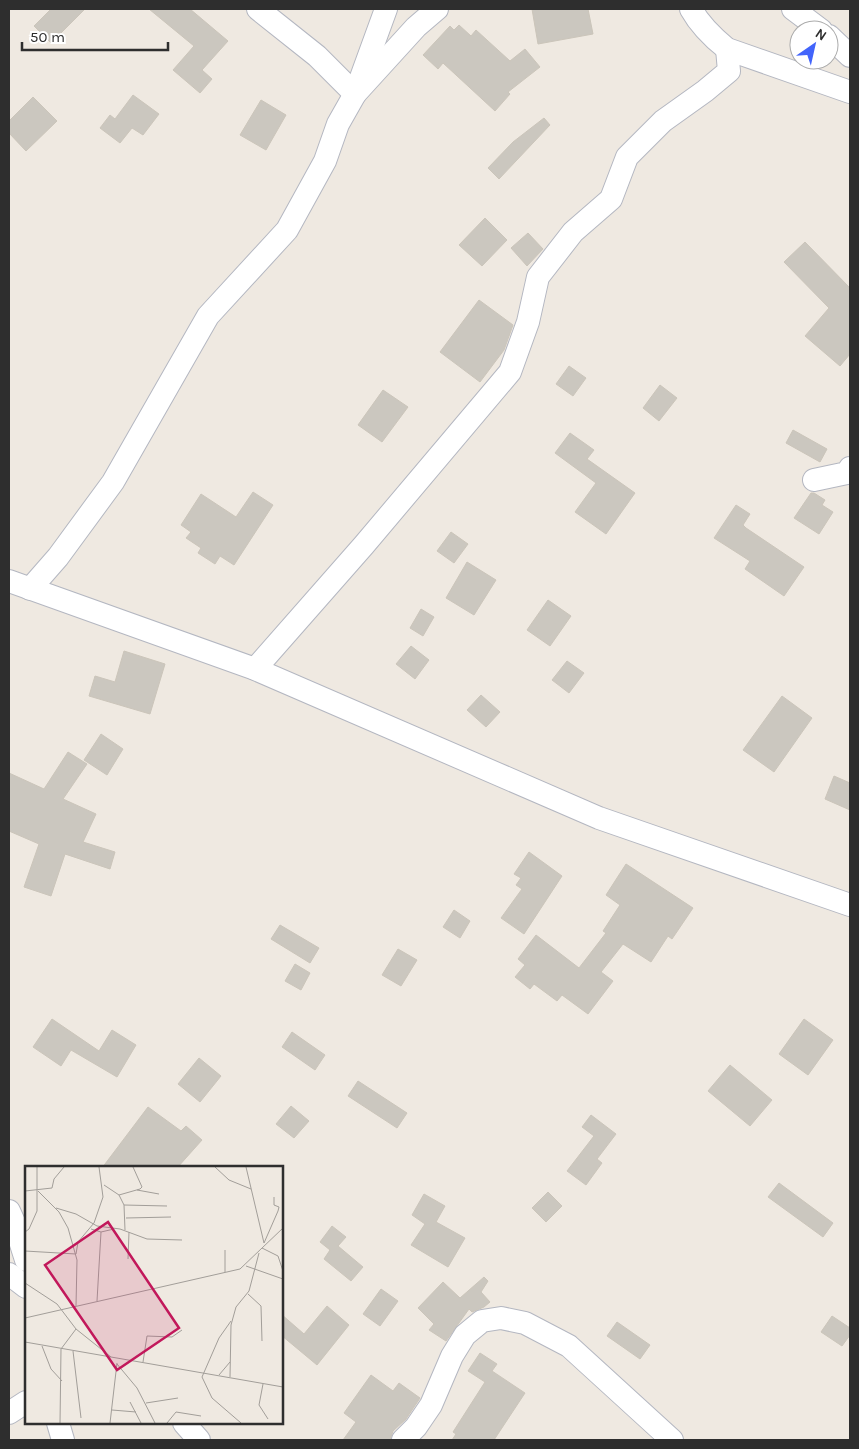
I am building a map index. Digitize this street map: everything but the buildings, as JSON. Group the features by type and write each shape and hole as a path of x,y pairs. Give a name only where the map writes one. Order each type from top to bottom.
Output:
{"street":[{"path":"258,9 317,56 355,94"},
{"path":"30,589 58,558 113,482 208,316 287,230 325,161 338,124 355,94 386,9"},
{"path":"355,94 416,27 437,9"},
{"path":"691,9 711,36 727,49 850,92"},
{"path":"793,9 808,20"},
{"path":"839,46 850,56"},
{"path":"255,669 364,545 510,372 528,322 538,277 573,232 611,198 627,157 663,121 729,71 727,49"},
{"path":"814,480 847,473 850,468"},
{"path":"9,581 255,669 599,818 850,905"},
{"path":"9,1211 25,1257"},
{"path":"9,1274 25,1286"},
{"path":"403,1440 416,1427 431,1405 452,1356 465,1335 482,1321 501,1318 525,1322 569,1346 672,1440"},
{"path":"9,1413 25,1403"},
{"path":"58,1424 63,1440"},
{"path":"185,1424 199,1440"}]}
